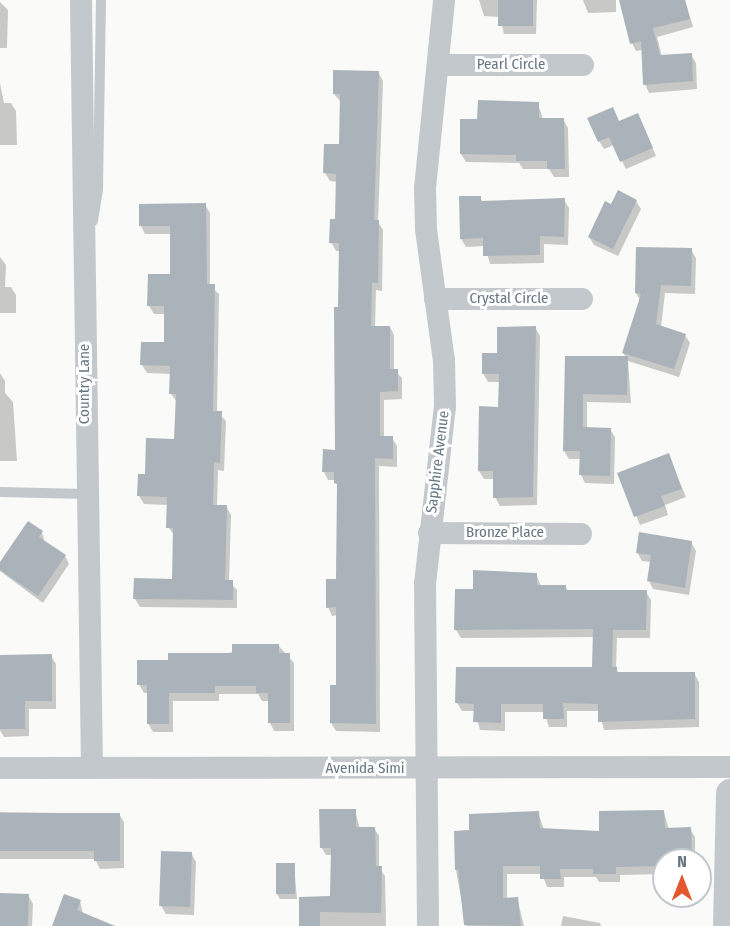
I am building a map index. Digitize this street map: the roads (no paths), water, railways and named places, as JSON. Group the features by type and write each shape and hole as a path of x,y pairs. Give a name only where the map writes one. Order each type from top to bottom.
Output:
{"street":[{"name":"Country Lane","path":"81,0 86,494 92,767"},
{"name":"Sapphire Avenue","path":"428,926 425,584 445,407 425,188 444,0"},
{"name":"Pearl Circle","path":"439,64 584,64"},
{"name":"Crystal Circle","path":"435,299 582,299"},
{"name":"Bronze Place","path":"429,533 581,534"},
{"name":"Avenida Simi","path":"0,768 730,767"},
{"path":"727,926 730,793"}],"lane":[{"path":"84,283 98,190 101,0"},
{"path":"0,492 86,494"}]}
